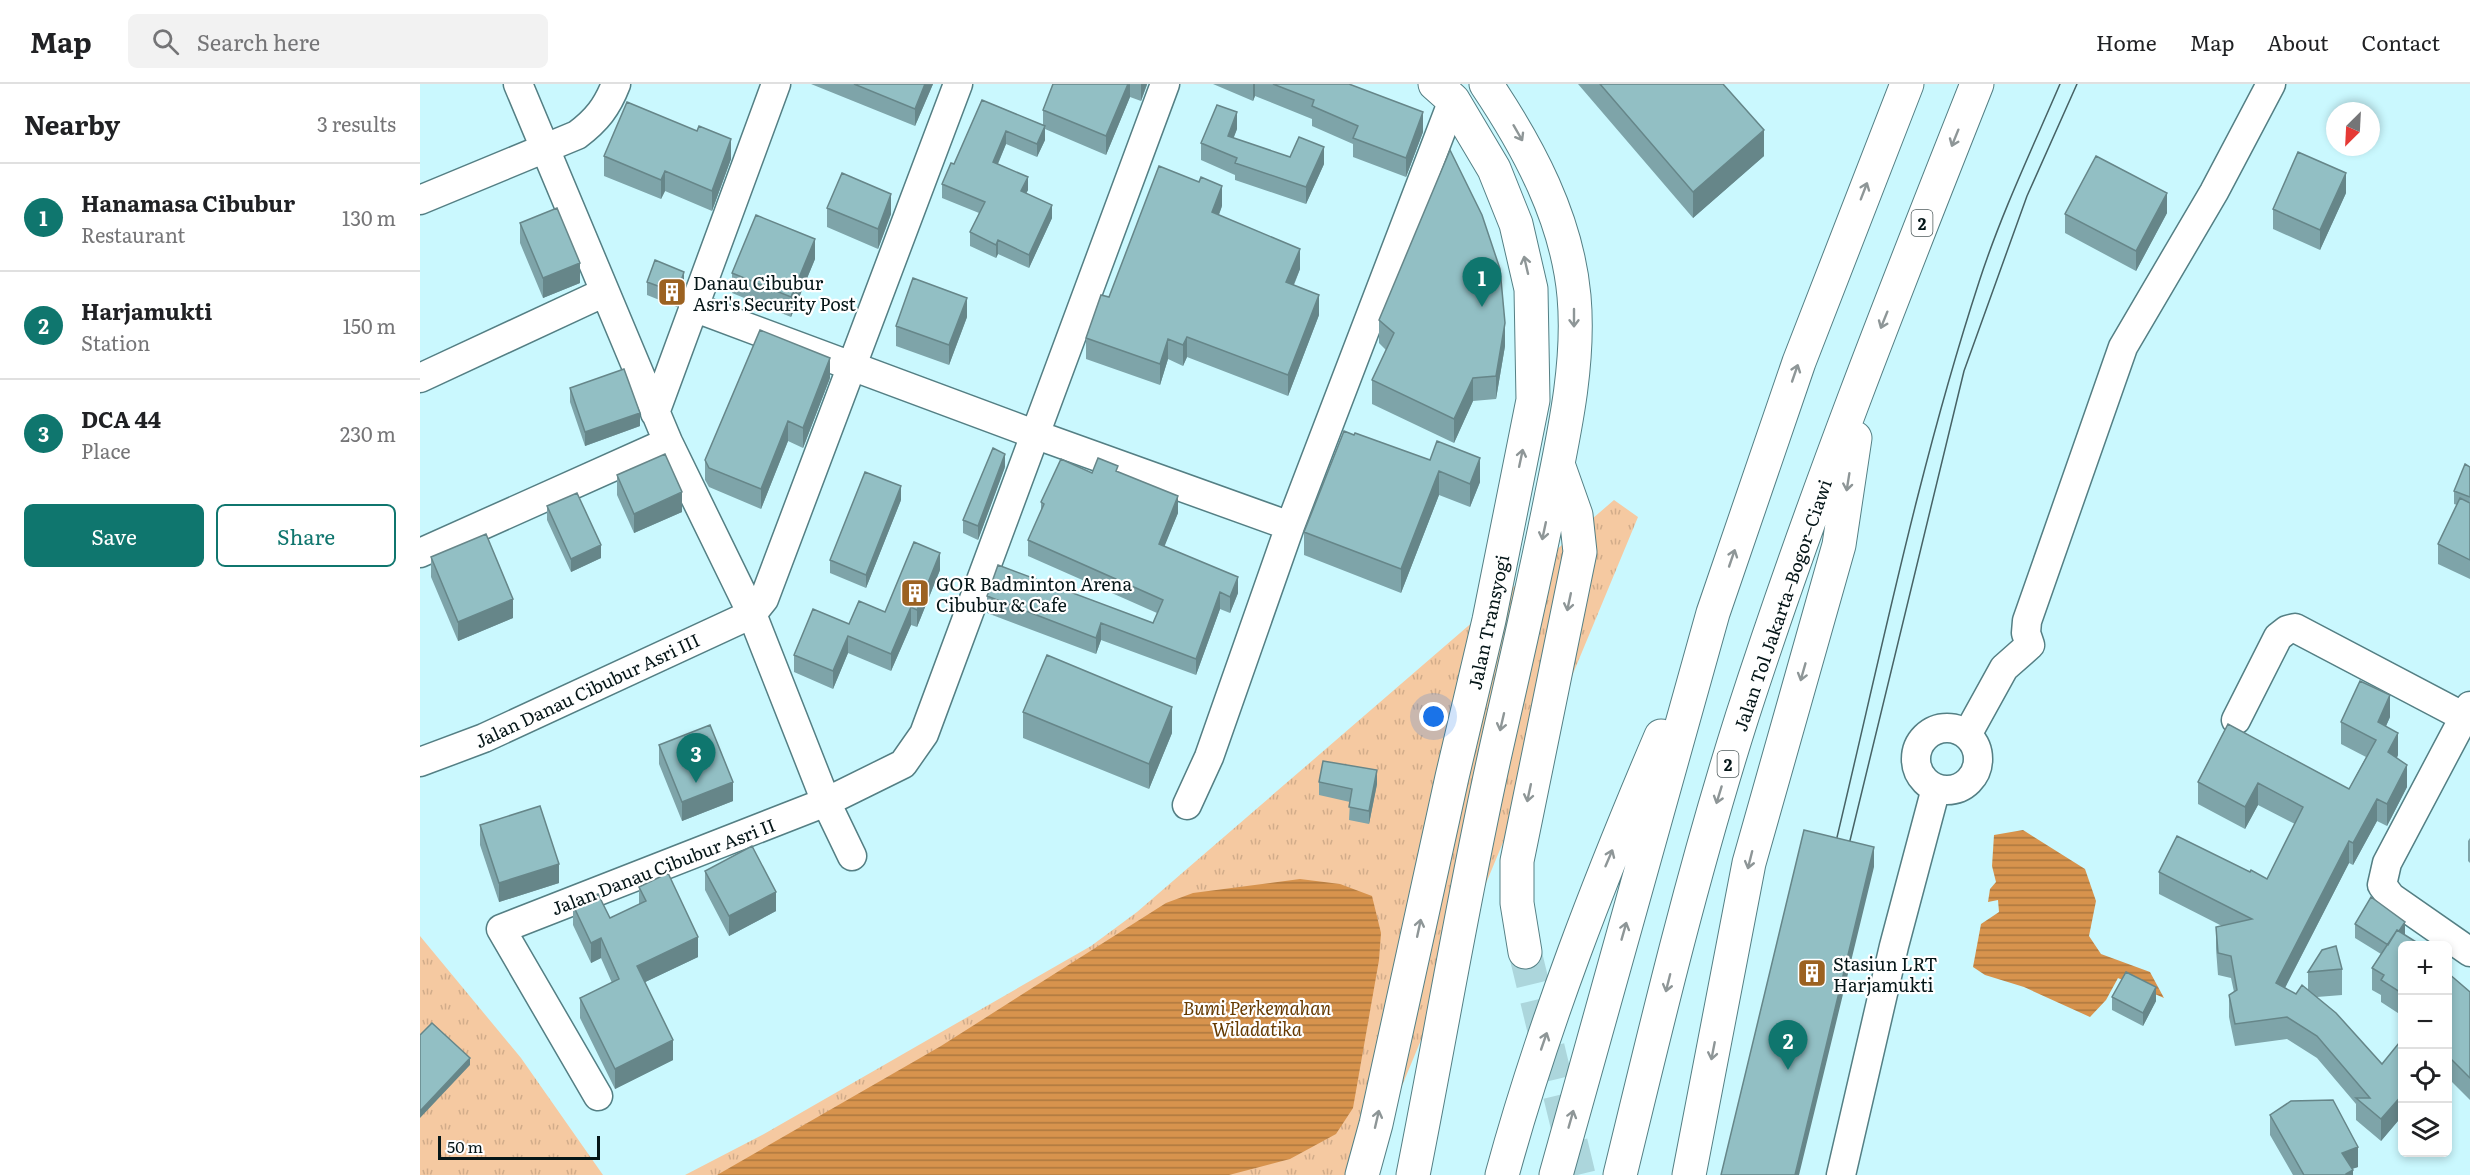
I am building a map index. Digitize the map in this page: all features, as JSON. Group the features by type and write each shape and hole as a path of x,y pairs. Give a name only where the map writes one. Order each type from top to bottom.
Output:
{"highway":[{"name":"Jalan Transyogi","path":"1413,1175 1494,759 1558,464 1569,396 1574,337 1574,297 1566,253 1552,209 1526,146 1486,84"},
{"path":"1556,1175 1713,613 1799,362 1907,84"},
{"name":"Jalan Tol Jakarta–Bogor–Ciawi","path":"1620,1175 1704,843 1742,718 1867,362 1977,84"},
{"name":"Jalan Transyogi","path":"1362,1175 1376,1125 1490,620 1533,400 1534,341 1531,289 1516,224 1494,169 1444,92"},
{"path":"1689,1175 1749,863 1839,545 1867,362"},
{"path":"1525,952 1517,903 1517,861 1580,552 1576,514 1558,464"},
{"path":"1502,1175 1518,1117 1600,877 1713,613"},
{"path":"1459,752 1494,759"}],"street":[{"path":"518,84 668,442 752,614 826,802 852,856"},
{"path":"420,200 578,135 597,120 609,102 616,84"},
{"path":"656,412 776,84"},
{"path":"752,614 764,599 958,84"},
{"name":"Jalan Danau Cibubur Asri II","path":"598,1096 501,929 826,802 903,764 924,734 1165,84"},
{"path":"1966,735 2004,668 2030,645 2026,633 2027,621 2123,347 2214,192 2271,84"},
{"path":"1186,805 1209,757 1444,92"},
{"path":"420,378 605,291"},
{"path":"693,307 1290,526"},
{"path":"420,553 668,442"},
{"name":"Jalan Danau Cibubur Asri III","path":"420,762 484,738 752,614"},
{"path":"2236,720 2278,637 2287,630 2295,628 2468,714 2387,863 2382,885 2391,897 2470,952"},
{"path":"1948,728 1966,735 1977,751 1976,770 1964,785 1946,790 1936,788 1921,776 1917,767 1916,758 1923,739 1939,729 1948,728"},
{"path":"1841,1175 1894,946 1936,788"}],"green space":[{"name":"Bumi Perkemahan Wiladatika","path":"1614,500 1638,517 1365,1175 685,1175 764,1134 1091,946 1137,912"},
{"path":"420,936 521,1058 603,1175 420,1175"}],"shaded area":[{"path":"2023,830 2085,869 2096,901 2089,936 2101,954 2150,972 2164,998 2118,978 2106,1000 2090,1017 2024,987 1985,975 1973,967 1981,924 1999,912 1998,900 1988,902 1990,889 1996,882 1992,866 1994,835"},
{"path":"1300,879 1340,884 1372,896 1381,933 1379,960 1353,1108 1336,1134 1290,1159 1229,1175 717,1175 941,1046 1166,903 1193,893"}],"building":[{"path":"854,84 925,84 915,109"},
{"path":"1053,84 1128,84 1106,136 1043,110"},
{"path":"1273,84 1349,84 1423,112 1406,158 1353,138 1358,126 1312,106 1314,100"},
{"path":"1600,84 1723,84 1764,130 1693,192"},
{"path":"982,100 1045,126 1037,144 1006,131 993,162 1028,177 1021,191 1052,205 1029,255 998,240 996,245 970,232 985,202 942,184 951,163 954,164"},
{"path":"627,102 697,131 699,126 731,139 712,191 665,171 661,180 604,156"},
{"path":"1217,105 1237,112 1228,136 1290,157 1299,137 1324,147 1306,187 1235,163 1237,158 1201,143"},
{"path":"1450,150 1482,215 1500,269 1505,323 1496,376 1473,378 1454,419 1372,380 1394,333 1379,320"},
{"path":"2298,152 2346,173 2320,230 2273,209"},
{"path":"2096,156 2167,193 2136,251 2065,214"},
{"path":"1159,166 1199,182 1201,177 1222,186 1212,212 1300,249 1286,282 1319,295 1288,375 1187,337 1183,345 1168,339 1160,364 1086,338 1101,295 1109,297"},
{"path":"842,173 891,194 878,229 827,208"},
{"path":"557,208 580,263 543,278 520,223"},
{"path":"756,215 815,239 791,297 732,273"},
{"path":"655,260 684,272 677,293 647,282"},
{"path":"913,278 967,298 949,345 896,326"},
{"path":"760,330 830,358 803,428 788,421 761,489 709,468 705,460"},
{"path":"624,369 640,413 585,432 570,388"},
{"path":"1344,431 1430,460 1437,441 1480,458 1470,484 1439,471 1401,569 1304,532"},
{"path":"993,448 1005,454 978,526 963,520"},
{"path":"665,454 682,492 634,514 617,475"},
{"path":"1098,458 1118,466 1116,471 1178,496 1159,544 1238,577 1230,597 1220,592 1196,659 1101,623 1096,638 987,596 998,565 1153,623 1163,600 1028,540 1044,504 1041,502 1061,459 1092,473"},
{"path":"2465,464 2470,467 2470,497 2454,491"},
{"path":"865,472 901,486 866,575 830,560"},
{"path":"577,493 601,545 571,559 547,506"},
{"path":"2460,498 2470,503 2470,560 2438,544"},
{"path":"486,534 513,599 458,622 431,557"},
{"path":"914,542 940,553 917,610 911,607 891,654 848,636 833,671 794,655 813,609 849,624 859,601 885,612"},
{"path":"1047,655 1172,707 1149,764 1023,712"},
{"path":"2360,681 2390,695 2378,722 2398,733 2388,752 2407,765 2387,804 2377,799 2353,843 2349,841 2276,983 2296,994 2302,985 2336,1013 2382,1064 2398,1044 2398,1100 2381,1119 2356,1098 2370,1098 2317,1036 2287,1017 2235,1024 2229,995 2237,990 2231,956 2218,953 2216,927 2252,919 2159,872 2177,836 2267,879 2303,807 2258,783 2245,807 2198,782 2228,724 2349,789 2376,740 2341,722"},
{"path":"710,725 733,782 682,802 659,745"},
{"path":"1323,761 1377,770 1369,811 1349,807 1352,789 1319,782"},
{"path":"540,806 559,864 499,883 480,825"},
{"name":"Stasiun LRT Harjamukti","path":"1804,830 1874,847 1795,1175 1721,1175"},
{"path":"752,846 776,892 729,916 705,871"},
{"path":"668,873 698,937 637,966 673,1040 615,1069 580,998 619,979 601,938 591,943 573,905 598,894 610,918 646,901 639,887"},
{"path":"2371,897 2405,922 2388,945 2355,924"},
{"path":"2397,930 2415,941 2398,941 2398,991 2381,980 2384,975 2372,968"},
{"path":"2336,946 2342,969 2308,972 2322,950"},
{"path":"2126,972 2156,987 2143,1013 2112,997"},
{"path":"2452,976 2470,992 2470,1078 2452,1060"},
{"path":"432,1023 470,1058 420,1111 420,1035"},
{"path":"2333,1100 2358,1147 2342,1153 2353,1170 2346,1175 2304,1175 2270,1115 2291,1101"}],"tunnel":[{"path":"1525,952 1579,1175"}],"tram line":[{"path":"1833,854 1900,566 1957,352 1997,232 2060,84"},
{"path":"1846,857 1964,371 2027,196 2077,84"}],"place":[{"name":"Danau Cibubur Asri's Security Post","path":"672,292"},
{"name":"Hanamasa Cibubur","path":"1482,307"},
{"name":"GOR Badminton Arena Cibubur & Cafe","path":"915,593"},
{"name":"DCA 44","path":"696,783"},
{"name":"Stasiun LRT Harjamukti","path":"1812,973"},
{"name":"Harjamukti","path":"1788,1070"}]}
